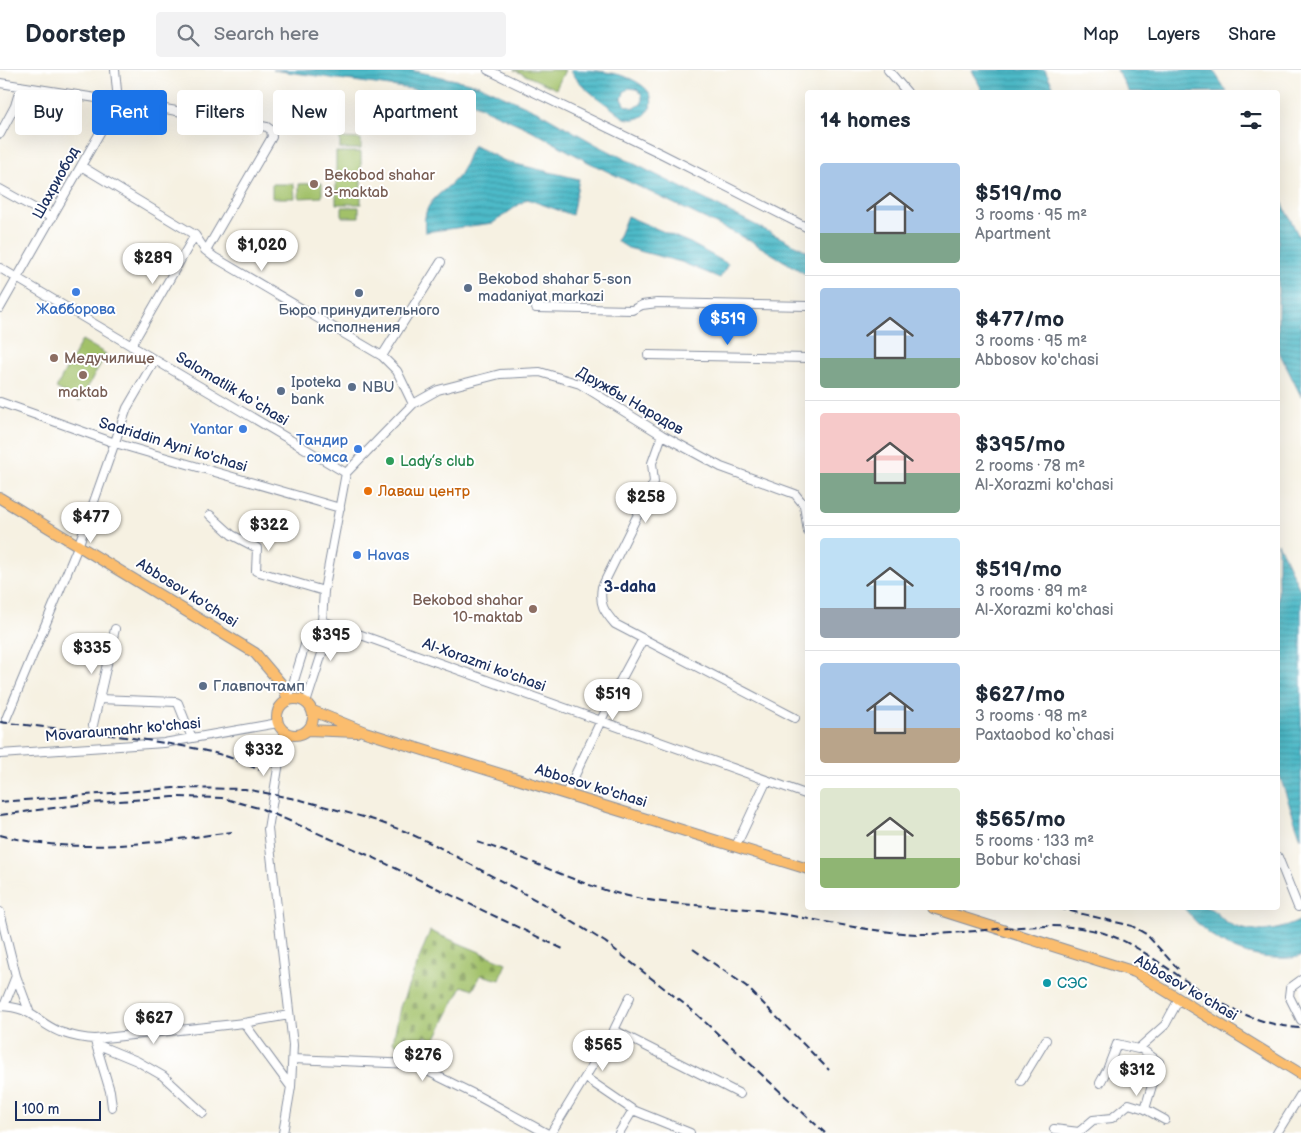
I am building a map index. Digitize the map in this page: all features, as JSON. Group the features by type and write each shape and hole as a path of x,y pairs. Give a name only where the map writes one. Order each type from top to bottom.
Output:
{"main road":[{"name":"Abbosov ko'chasi","path":"0,498 79,544 255,653 283,686 288,700"},
{"path":"297,699 309,707 313,721 308,730 298,735 281,727 280,708 288,700 297,699"},
{"name":"Abbosov ko'chasi","path":"309,707 365,732 805,867"},
{"name":"Abbosov ko'chasi","path":"308,730 365,732"},
{"name":"Abbosov ko'chasi","path":"939,910 1135,972 1301,1074"}],"street":[{"path":"114,70 117,90"},
{"path":"488,70 662,154 805,226"},
{"path":"888,70 905,90"},
{"path":"0,83 92,97"},
{"path":"0,134 15,106 20,86"},
{"path":"167,110 271,130 272,137 206,251"},
{"name":"Шахриобод","path":"0,308 99,135"},
{"path":"81,166 195,235 206,251 382,356 397,371 413,404"},
{"path":"0,189 52,218"},
{"path":"131,346 195,235"},
{"path":"382,356 441,262"},
{"name":"Salomatlik ko‘chasi","path":"0,268 346,473"},
{"path":"536,308 632,310 642,305 657,303 805,306"},
{"path":"648,355 805,358"},
{"path":"6,719 79,544 130,403 155,360"},
{"name":"Дружбы Народов","path":"346,473 413,404 438,390 500,374 540,372 580,384 662,435 722,467 786,488 800,499"},
{"name":"Sadriddin Ayni ko'chasi","path":"0,402 115,443 340,508"},
{"path":"662,435 652,463 654,482 602,587 600,599 602,610 615,624 795,718"},
{"path":"309,707 327,638 322,621 324,591 346,473"},
{"path":"805,496 800,499 804,505 805,512"},
{"path":"210,515 232,534 257,548 256,571 324,591"},
{"path":"288,700 309,632 322,621"},
{"name":"Al-Xorazmi ko'chasi","path":"322,621 766,782 805,794"},
{"path":"94,726 98,699 115,629"},
{"path":"566,794 600,722 643,639"},
{"path":"98,699 176,702 192,738"},
{"path":"281,727 268,829 293,1058 291,1087 283,1133"},
{"name":"Movaraunnahr ko'chasi","path":"0,754 164,743 281,727"},
{"path":"736,846 766,782"},
{"path":"1280,862 1298,908 1301,906"},
{"path":"0,912 16,976 29,1011"},
{"path":"16,976 2,1006 29,1011 60,1032 96,1042 136,1061 163,1076 202,1113"},
{"path":"1301,980 1290,988 1289,996 1301,1020"},
{"path":"551,1133 614,1030 630,997"},
{"path":"1140,1048 1165,1025 1179,999"},
{"path":"96,1042 244,1023 289,1015"},
{"path":"244,1023 291,1087"},
{"path":"614,1030 740,1094"},
{"path":"1021,1081 1046,1040"},
{"path":"96,1042 110,1091 112,1107"},
{"path":"1100,1083 1117,1044 1140,1048 1159,1062 1145,1109"},
{"path":"293,1058 412,1064 476,1095 546,1133"},
{"path":"586,1078 634,1110 670,1127 690,1133"},
{"path":"1277,1133 1301,1094"},
{"path":"1054,1129 1079,1132 1093,1120 1116,1116 1129,1104 1145,1109 1165,1120"},
{"path":"619,1133 634,1110"}],"green space":[{"path":"514,70 565,70 556,89"},
{"path":"340,138 361,139 361,149 340,149"},
{"path":"336,152 361,152 361,204 336,204"},
{"path":"322,183 322,197 299,198 299,184"},
{"path":"272,184 294,184 295,198 272,198"},
{"path":"342,207 359,207 359,217 342,217"},
{"path":"82,340 106,354 80,401 56,388"},
{"path":"430,931 506,963 500,980 481,975 473,990 462,986 435,1040 425,1036 415,1060 393,1042 400,1007"}],"water":[{"path":"273,70 410,70 479,85 539,112 597,145 805,250 805,274 749,240 588,162 531,130 476,105 476,90 419,90"},
{"path":"570,70 609,72 628,78 644,87 649,93 651,105 649,110 639,118 625,118 591,93","holes":["629,88 637,89 642,95 642,103 635,108 626,106 622,99 624,92"]},
{"path":"972,70 1045,70 1055,90 982,90"},
{"path":"1117,70 1213,70 1226,90 1128,90"},
{"path":"473,145 507,162 579,179 572,215 527,199 493,223 425,232 426,212 434,199 460,174"},
{"path":"1280,198 1301,241 1301,396 1280,354"},
{"path":"627,216 690,243 728,264 720,278 681,262 628,248 617,241"},
{"path":"1280,547 1301,592 1301,839 1280,777"},
{"path":"1186,910 1213,910 1226,922 1254,931 1273,930 1301,920 1301,956 1274,958 1247,954 1223,944 1193,919"}],"railway":[{"path":"0,722 114,736 207,751 220,754 259,770"},
{"path":"0,802 174,788 245,789 301,800 374,820 404,831 435,845 547,906 605,942 692,1010 825,1133"},
{"path":"0,815 92,803 173,797 222,798 262,809 368,855 563,949"},
{"path":"0,835 58,845 87,846 145,843 232,832"},
{"path":"477,842 590,885 628,896 660,902 757,910 858,928 899,933 940,934 1031,926 1075,927 1096,931 1118,938 1138,949 1205,993 1235,1010 1267,1022 1301,1028"},
{"path":"1066,910 1132,926 1146,934 1179,970"},
{"path":"693,949 746,986 829,1070"}],"place":[{"name":"Bekobod shahar 3-maktab","path":"314,184"},
{"name":"Bekobod shahar 5-son madaniyat markazi","path":"468,288"},
{"name":"Жабборова","path":"76,292"},
{"name":"Бюро принудительного исполнения","path":"359,293"},
{"name":"Медучилище","path":"54,358"},
{"name":"maktab","path":"83,375"},
{"name":"NBU","path":"352,387"},
{"name":"Ipoteka bank","path":"281,391"},
{"name":"Yantar","path":"243,429"},
{"name":"Тандир сомса","path":"358,449"},
{"name":"Lady’s club","path":"390,461"},
{"name":"Лаваш центр","path":"368,491"},
{"name":"Havas","path":"357,555"},
{"name":"Bekobod shahar 10-maktab","path":"533,609"},
{"name":"Главпочтамп","path":"203,686"},
{"name":"СЭС","path":"1047,983"}],"district":[{"name":"3-daha","path":"630,587"}]}
